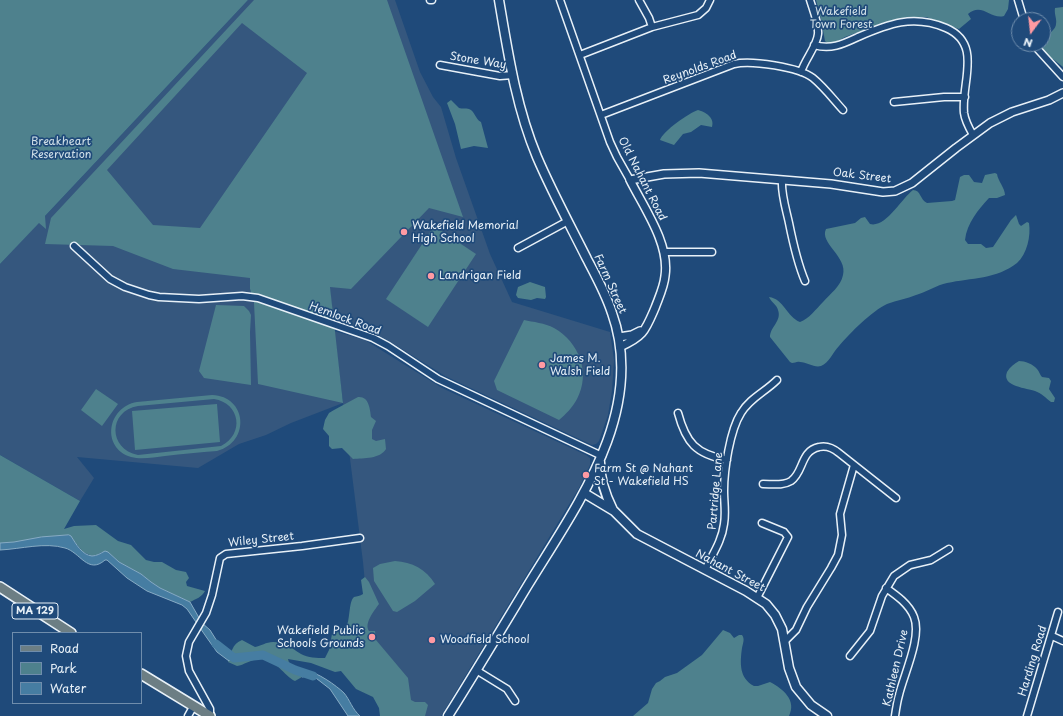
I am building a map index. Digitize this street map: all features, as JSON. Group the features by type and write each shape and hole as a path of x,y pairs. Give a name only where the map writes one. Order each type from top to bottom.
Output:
{"main road":[{"name":"Farm Street","path":"448,716 586,489 601,458 613,422 621,378 619,337 613,314 604,291 541,167 519,106 499,0"},
{"name":"Nahant Street","path":"601,458 600,474 605,493 614,511"},
{"path":"586,489 600,488 605,493"},
{"name":"Nahant Street","path":"586,489 614,511 637,534 766,604 775,615 782,629 789,668 796,687 811,705 827,716"},
{"name":"MA 129","path":"0,588 69,632"},
{"path":"142,675 210,716"}],"street":[{"name":"Old Nahant Road","path":"560,0 613,150 658,235 664,252 666,267 664,280 646,329 642,334 620,347"},
{"path":"639,0 649,18 652,28"},
{"path":"580,55 652,28 698,15 705,10 710,0"},
{"path":"801,72 804,62 817,38 818,30 810,0"},
{"path":"1018,0 1022,12"},
{"path":"814,45 836,47 875,30 907,21 922,21 937,25 957,34 966,47 968,55 964,115 973,135"},
{"path":"1040,52 1063,77"},
{"name":"Reynolds Road","path":"601,115 739,63 751,62 801,72 817,82 843,110"},
{"name":"Stone Way","path":"440,65 500,76 513,75"},
{"name":"Oak Street","path":"630,180 651,175 682,173 720,174 843,185 882,192 895,191 912,183 990,123 1006,115 1049,100 1063,93"},
{"path":"894,102 944,97 965,97"},
{"path":"782,180 785,206 799,266 805,281"},
{"path":"518,248 568,221"},
{"name":"Hemlock Road","path":"74,246 110,279 125,287 149,295 199,300 242,296 258,298 367,335 388,346 438,379 601,458"},
{"path":"664,252 712,252"},
{"path":"619,337 636,333 648,324"},
{"name":"Partridge Lane","path":"705,570 720,541 723,529 725,518 724,485 727,460 734,430 740,415 750,402 777,380"},
{"path":"678,413 683,430 691,444 704,454 727,460"},
{"path":"763,484 780,484 791,481 798,473 805,456 811,450 826,446 832,448 896,498"},
{"path":"785,641 796,630 807,607 838,555 842,535 839,516 854,465"},
{"path":"757,598 788,538 788,535 784,532 762,523"},
{"name":"Wiley Street","path":"210,716 210,709 189,671 186,660 189,642 208,609 214,588 218,560 223,555 360,538"},
{"path":"850,656 870,631 879,603 894,576 904,568 915,563 931,560 949,548"},
{"name":"Kathleen Drive","path":"886,588 906,605 913,615 916,624 913,646 898,697 895,716"},
{"name":"Harding Road","path":"1027,716 1058,612"},
{"path":"1052,636 1063,642"},
{"path":"476,670 507,689 516,701"},
{"path":"188,716 203,697"}],"shaded area":[{"path":"248,0 395,0 420,72 433,97 441,107 456,158 490,254 512,302 610,332 614,360 612,391 608,415 599,441 592,445 445,376 374,333 333,319 327,261 250,289 254,303 343,402 334,331 365,340 442,388 590,458 590,465 579,488 441,716 407,716 365,667 368,615 363,562 343,403 291,423 266,435 239,444 198,468 77,457 94,478 80,501 0,455 0,264"}],"green space":[{"name":"Breakheart Reservation","path":"0,0 248,0 45,216 46,229 39,223 0,264"},
{"path":"254,0 387,0 463,217 429,208 351,289 330,287 343,403 258,384 254,303 250,289 250,278 173,269 113,246 45,244 51,218","holes":["242,23 307,73 200,228 153,225 107,170"]},
{"name":"Wakefield Town Forest","path":"816,0 1009,0 1008,9 1004,16 995,16 982,10 973,11 968,14 971,19 959,29 926,17 909,17 885,22 845,37 832,44 828,44 825,41"},
{"path":"1063,7 1063,67 1053,59 1049,59 1043,52 1051,52 1051,32 1055,27 1056,22 1055,8"},
{"path":"451,100 459,108 471,110 481,122 488,148 474,146 461,149 455,124 447,103"},
{"path":"698,110 704,112 711,118 713,124 712,127 701,125 691,132 683,134 674,145 660,140 666,132 677,123"},
{"path":"997,174 1005,195 997,198 989,198 971,222 965,240 968,244 981,244 986,248 993,247 1016,215 1021,226 1027,222 1029,223 1029,239 1026,250 1017,263 992,275 943,284 881,307 862,323 837,348 824,365 816,366 799,362 790,362 770,337 779,314 769,297 774,298 782,304 796,320 800,322 809,316 835,290 842,279 843,268 838,256 826,240 826,229 855,223 861,218 865,217 870,224 882,222 913,190 916,190 927,203 952,201 955,200 960,177 969,175 974,182 982,183 985,175"},
{"name":"Landrigan Field","path":"434,226 476,254 428,327 386,299"},
{"path":"530,282 545,287 545,299 537,298 531,300 518,298 516,295 518,287"},
{"path":"216,305 244,306 251,315 251,385 204,378 199,371"},
{"name":"James M. Walsh Field","path":"524,320 547,325 563,334 570,341 580,359 583,379 581,389 573,405 559,420 497,390 494,381"},
{"path":"1019,361 1031,364 1037,369 1042,377 1049,378 1051,381 1049,389 1055,398 1054,402 1051,402 1037,392 1016,386 1008,381 1006,377 1007,372"},
{"path":"96,389 118,404 102,426 81,410"},
{"path":"212,395 224,397 232,403 238,411 240,430 235,439 228,446 217,451 148,458 131,457 121,452 115,445 112,437 112,428 114,419 119,411 127,405 137,402","holes":["214,399 223,402 234,412 236,427 234,434 229,441 221,446 138,455 121,446 117,438 117,422 121,415 128,409 138,406"]},
{"path":"358,397 362,397 367,401 371,417 376,421 372,430 372,439 376,441 385,439 386,449 380,455 353,459 342,448 332,449 329,446 329,436 323,429 325,420 329,413"},
{"path":"217,404 220,442 135,450 132,411"},
{"path":"0,455 80,501 64,529 74,526 96,525 118,541 131,545 146,560 162,562 176,570 186,572 189,578 186,582 187,586 205,591 204,593 199,598 190,602 160,588 141,574 119,562 108,552 102,552 92,556 83,552 69,535 59,536 53,546 34,546 0,550"},
{"path":"395,561 418,567 427,574 435,584 415,601 397,612 393,611 374,581 373,568 380,564"},
{"path":"365,577 369,582 379,604 369,621 369,631 375,631 376,640 408,678 411,700 415,702 425,702 428,705 425,716 380,716 379,708 373,697 356,689 341,671 335,672 311,663 288,659 292,666 306,671 301,674 302,677 295,681 269,660 258,659 237,666 228,662 234,646 242,640 255,647 270,642 277,642 307,656 325,658 329,650 332,634 347,625 352,599 363,594 361,580"},
{"path":"723,630 730,633 734,638 742,635 744,640 741,654 743,674 749,683 754,686 770,682 780,688 790,700 791,710 789,716 633,716 648,703 652,689 656,683 665,677 677,673 702,655"}],"water":[{"path":"69,535 85,554 92,556 105,551 108,552 119,562 141,574 160,588 190,602 202,623 210,630 220,646 230,656 229,661 217,652 187,609 182,605 147,591 127,578 107,560 99,564 89,564 70,550 57,546 0,550 0,543 41,537"},
{"path":"306,671 321,676 341,690 360,716 348,716 330,689 312,675 302,677 301,674"}],"waterway":[{"path":"216,644 234,658 263,655 295,670 313,676"}],"place":[{"name":"Wakefield Memorial High School","path":"404,232"},
{"name":"Landrigan Field","path":"431,276"},
{"name":"James M. Walsh Field","path":"542,365"},
{"name":"Farm St @ Nahant St - Wakefield HS","path":"586,475"},
{"name":"Wakefield Public Schools Grounds","path":"372,637"},
{"name":"Woodfield School","path":"432,640"}]}
